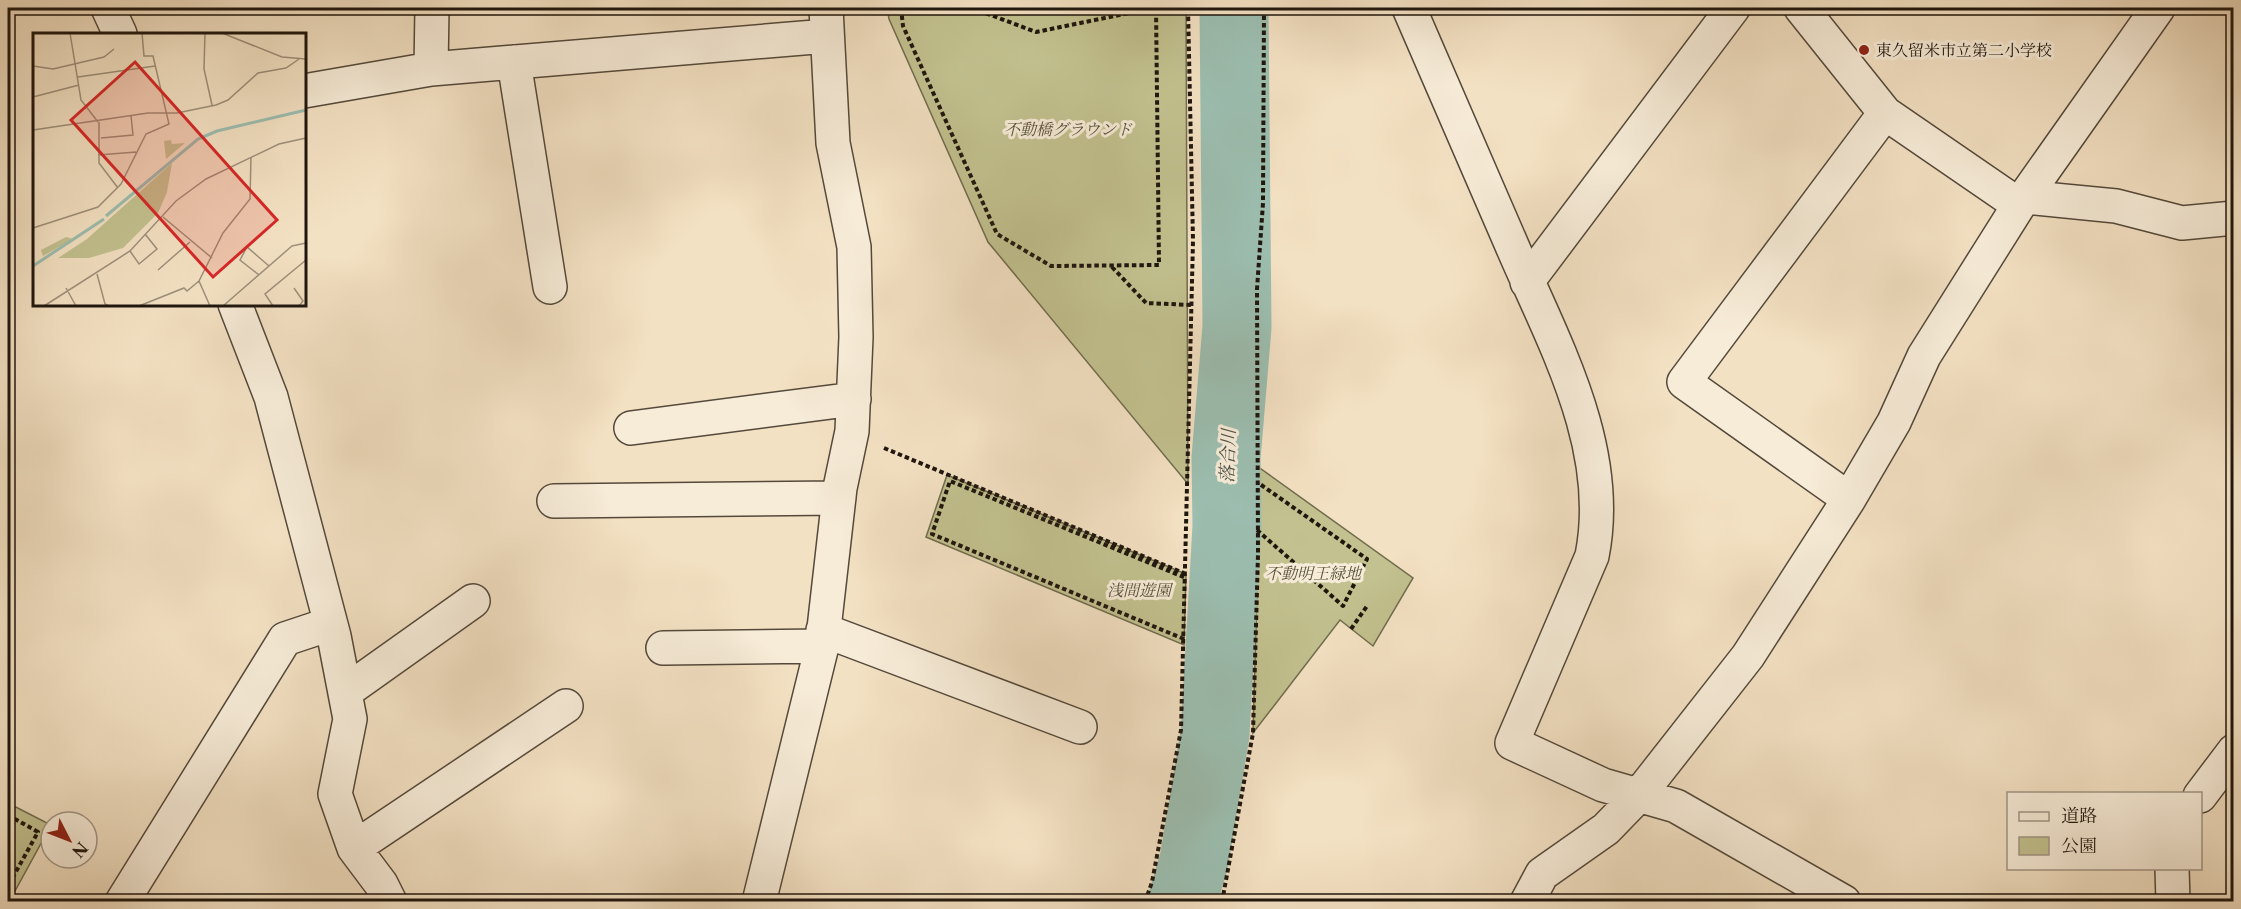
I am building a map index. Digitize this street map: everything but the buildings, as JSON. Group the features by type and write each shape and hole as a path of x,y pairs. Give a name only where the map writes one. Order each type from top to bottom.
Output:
{"street":[{"path":"108,8 120,33"},
{"path":"431,69 432,8"},
{"path":"1409,8 1577,393 1597,489 1598,526 1592,556 1512,743 1603,785 1676,807 1844,902"},
{"path":"1527,282 1733,8"},
{"path":"1801,8 1885,113 2022,201 2116,206 2182,223 2234,218"},
{"path":"1527,902 1542,874 1606,829 1639,795 1748,657 1894,422 1924,356 2022,201 2158,8"},
{"path":"306,91 431,69 514,62 826,22 833,143 854,247 856,337 852,435 838,498 823,638 759,902"},
{"path":"514,62 550,287"},
{"path":"1848,499 1684,382 1885,113"},
{"path":"236,306 271,398 330,624 345,692 350,719 335,794 354,848 381,896"},
{"path":"631,428 854,399"},
{"path":"554,501 838,498"},
{"path":"345,692 472,601"},
{"path":"122,902 285,639 330,624"},
{"path":"663,648 823,638 1080,727"},
{"path":"354,848 566,706"},
{"path":"2202,793 2234,751"},
{"path":"2172,870 2173,902"}],"path":[{"path":"901,8 903,26 998,234 1051,266 1159,265 1155,8 1036,32 972,8"},
{"path":"1145,902 1152,882 1181,730 1193,241 1188,8"},
{"path":"1222,902 1252,733 1257,482 1257,289 1263,203 1264,8"},
{"path":"1112,266 1146,303 1192,305"},
{"path":"852,435 1186,576"},
{"path":"1184,639 932,534 950,481 1186,576"},
{"path":"1256,530 1343,606 1367,559 1257,482"},
{"path":"1352,629 1367,606"},
{"path":"8,815 38,832 8,886"}],"green space":[{"name":"不動橋グラウンド","path":"887,8 1186,8 1188,484 988,242 889,19"},
{"name":"不動明王緑地","path":"1257,466 1413,578 1373,646 1340,620 1253,733 1258,554"},
{"name":"浅間遊園","path":"947,475 1186,574 1184,645 926,537"},
{"path":"8,803 39,819 39,847 8,901"}],"waterway":[{"name":"落合川","path":"1182,902 1194,861 1215,734 1227,526 1226,458 1237,327 1234,8"}],"place":[{"name":"東久留米市立第二小学校","path":"1864,50"}]}
